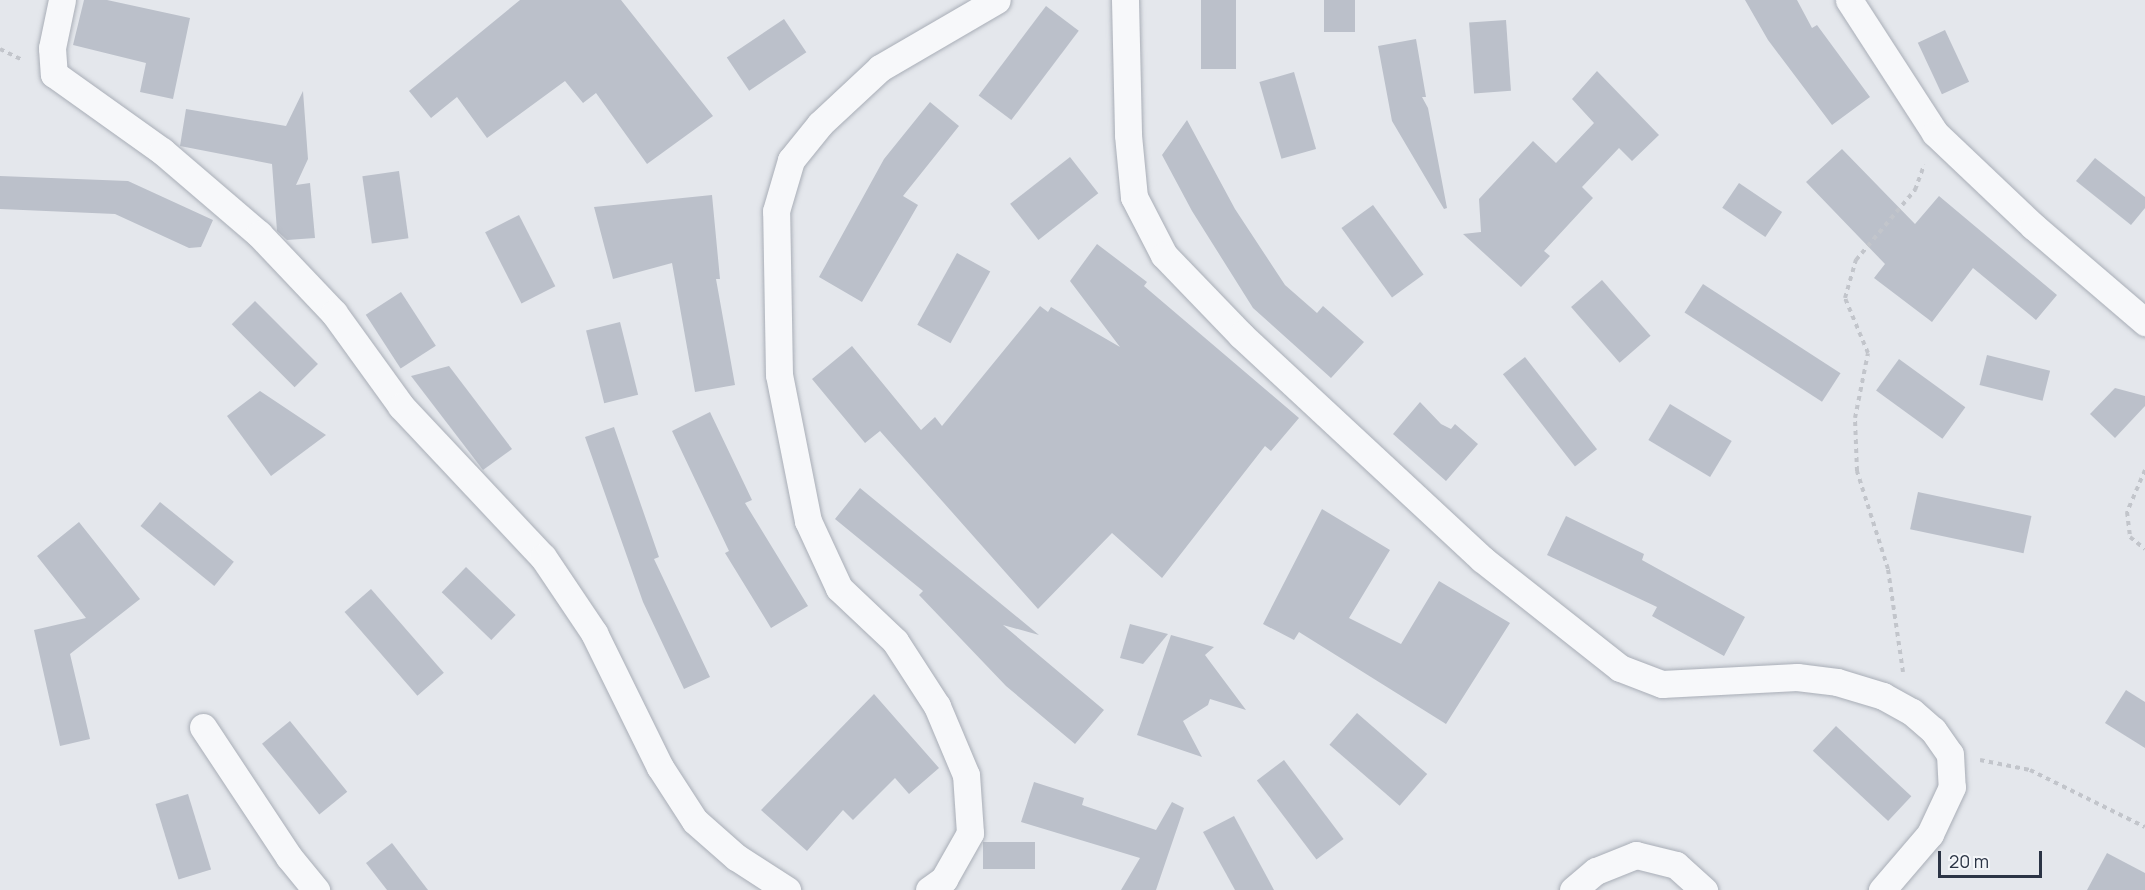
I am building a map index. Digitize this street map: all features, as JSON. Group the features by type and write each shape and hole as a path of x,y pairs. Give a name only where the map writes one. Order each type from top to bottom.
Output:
{"street":[{"path":"62,0 52,48 54,75 162,151 233,212 334,313 401,406 543,557 594,633 660,767 695,821 736,857 787,890"},
{"path":"930,890 944,879 970,833 966,775 937,706 895,641 839,588 808,521 779,375 776,211 791,160 820,124 880,68 997,0"},
{"path":"1125,0 1128,135 1134,197 1164,255 1241,335 1482,559 1620,668 1662,684 1797,677 1837,682 1883,696 1912,712 1933,730 1950,754 1952,787 1930,834 1882,890"},
{"path":"1850,0 1935,133 2033,226 2145,322"},
{"path":"203,727 288,857 316,890"},
{"path":"1573,890 1596,871 1636,855 1676,865 1704,889"}],"path":[{"path":"1912,712 1896,639 1888,569 1857,471 1855,418 1868,352 1845,298 1856,260 1915,190 1935,133"},
{"path":"2145,470 2127,512 2130,537 2145,549"},
{"path":"1950,754 2030,770 2145,827"}],"building":[{"path":"84,0 107,0 190,18 173,99 140,92 146,63 73,45"},
{"path":"520,0 621,0 713,116 647,164 596,93 583,103 565,81 487,138 457,97 431,118 409,91"},
{"path":"1201,0 1236,0 1236,69 1201,69"},
{"path":"1324,0 1355,0 1355,32 1324,32"},
{"path":"1745,0 1797,0 1812,28 1817,25 1870,97 1832,125 1768,40"},
{"path":"1046,6 1079,31 1011,120 979,95"},
{"path":"784,19 806,52 749,91 727,58"},
{"path":"1506,20 1511,91 1474,93 1469,23"},
{"path":"1945,30 1969,82 1942,94 1918,43"},
{"path":"1416,39 1426,97 1422,97 1428,108 1447,208 1444,209 1392,121 1378,46"},
{"path":"1597,71 1659,135 1632,161 1619,148 1582,187 1593,198 1544,251 1550,256 1521,287 1463,234 1481,232 1479,199 1533,141 1556,163 1594,123 1572,99"},
{"path":"1294,72 1316,149 1281,159 1259,82"},
{"path":"303,91 308,159 296,185 310,183 315,238 287,240 277,231 272,164 180,146 186,109 286,126"},
{"path":"930,102 959,126 903,196 918,205 862,302 819,277 884,159"},
{"path":"1187,120 1235,209 1285,285 1317,313 1323,306 1364,342 1331,378 1253,308 1192,211 1162,155"},
{"path":"1842,149 1915,224 1939,196 2057,295 2036,320 1973,268 1932,322 1874,278 1885,264 1806,182"},
{"path":"1070,157 1098,193 1038,240 1010,204"},
{"path":"2095,158 2145,197 2145,208 2131,225 2076,181"},
{"path":"399,171 408,238 372,243 362,176"},
{"path":"0,176 128,181 213,220 201,247 189,248 115,214 0,209"},
{"path":"1739,183 1782,212 1765,237 1722,208"},
{"path":"712,195 720,279 716,279 735,385 695,392 672,263 613,279 594,207"},
{"path":"1373,205 1424,275 1392,297 1341,228"},
{"path":"519,215 555,286 521,304 485,232"},
{"path":"1097,244 1147,282 1144,286 1299,418 1271,451 1265,446 1162,578 1112,533 1038,609 880,431 865,443 812,379 852,346 921,430 935,417 942,426 1040,306 1048,312 1051,307 1120,347 1070,281"},
{"path":"957,253 990,271 950,343 917,325"},
{"path":"1602,280 1651,336 1620,363 1571,307"},
{"path":"1703,284 1841,373 1822,402 1684,313"},
{"path":"401,292 436,346 401,369 366,315"},
{"path":"255,301 318,364 295,387 232,324"},
{"path":"620,322 638,395 604,403 586,330"},
{"path":"1987,355 2050,371 2043,401 1980,385"},
{"path":"1525,357 1597,449 1575,466 1503,374"},
{"path":"1899,359 1965,407 1942,439 1876,391"},
{"path":"449,366 512,449 483,470 411,376"},
{"path":"2115,388 2145,396 2145,406 2115,438 2090,414"},
{"path":"260,391 326,435 271,476 227,416"},
{"path":"1420,402 1441,424 1451,429 1455,424 1478,444 1446,481 1393,434"},
{"path":"1670,404 1732,441 1710,477 1648,440"},
{"path":"710,412 752,500 745,503 808,606 771,628 725,553 729,551 672,431"},
{"path":"614,427 659,557 654,559 710,677 684,689 643,602 585,437"},
{"path":"860,488 1039,635 1003,625 1104,710 1075,744 1006,686 919,595 923,591 835,519"},
{"path":"1918,492 2031,516 2024,553 1910,529"},
{"path":"160,502 234,562 214,586 140,526"},
{"path":"1322,509 1390,550 1349,618 1401,644 1439,581 1510,623 1446,724 1299,632 1294,640 1263,624"},
{"path":"1566,516 1644,554 1642,560 1745,617 1724,656 1652,616 1657,607 1547,555"},
{"path":"79,522 140,599 70,654 90,739 60,746 34,630 86,618 37,556"},
{"path":"466,567 516,615 491,640 442,592"},
{"path":"371,589 444,673 417,696 345,612"},
{"path":"1130,624 1168,634 1143,664 1120,658"},
{"path":"1171,635 1214,647 1205,655 1246,710 1210,699 1208,705 1183,721 1202,757 1137,735"},
{"path":"2126,690 2145,702 2145,748 2105,723"},
{"path":"874,694 939,768 909,794 895,778 853,820 843,810 807,851 761,810"},
{"path":"1357,713 1427,774 1400,806 1329,745"},
{"path":"290,721 347,792 319,814 262,744"},
{"path":"1836,726 1911,796 1888,821 1813,751"},
{"path":"1284,760 1344,839 1316,860 1257,780"},
{"path":"1034,782 1084,798 1082,805 1156,830 1172,802 1184,808 1156,890 1121,890 1140,858 1021,822"},
{"path":"188,794 211,870 179,879 155,804"},
{"path":"1234,816 1274,890 1235,890 1203,832"},
{"path":"983,842 1035,842 1035,869 983,869"},
{"path":"392,843 428,890 387,890 366,863"},
{"path":"2107,853 2145,873 2145,890 2087,890"}]}
